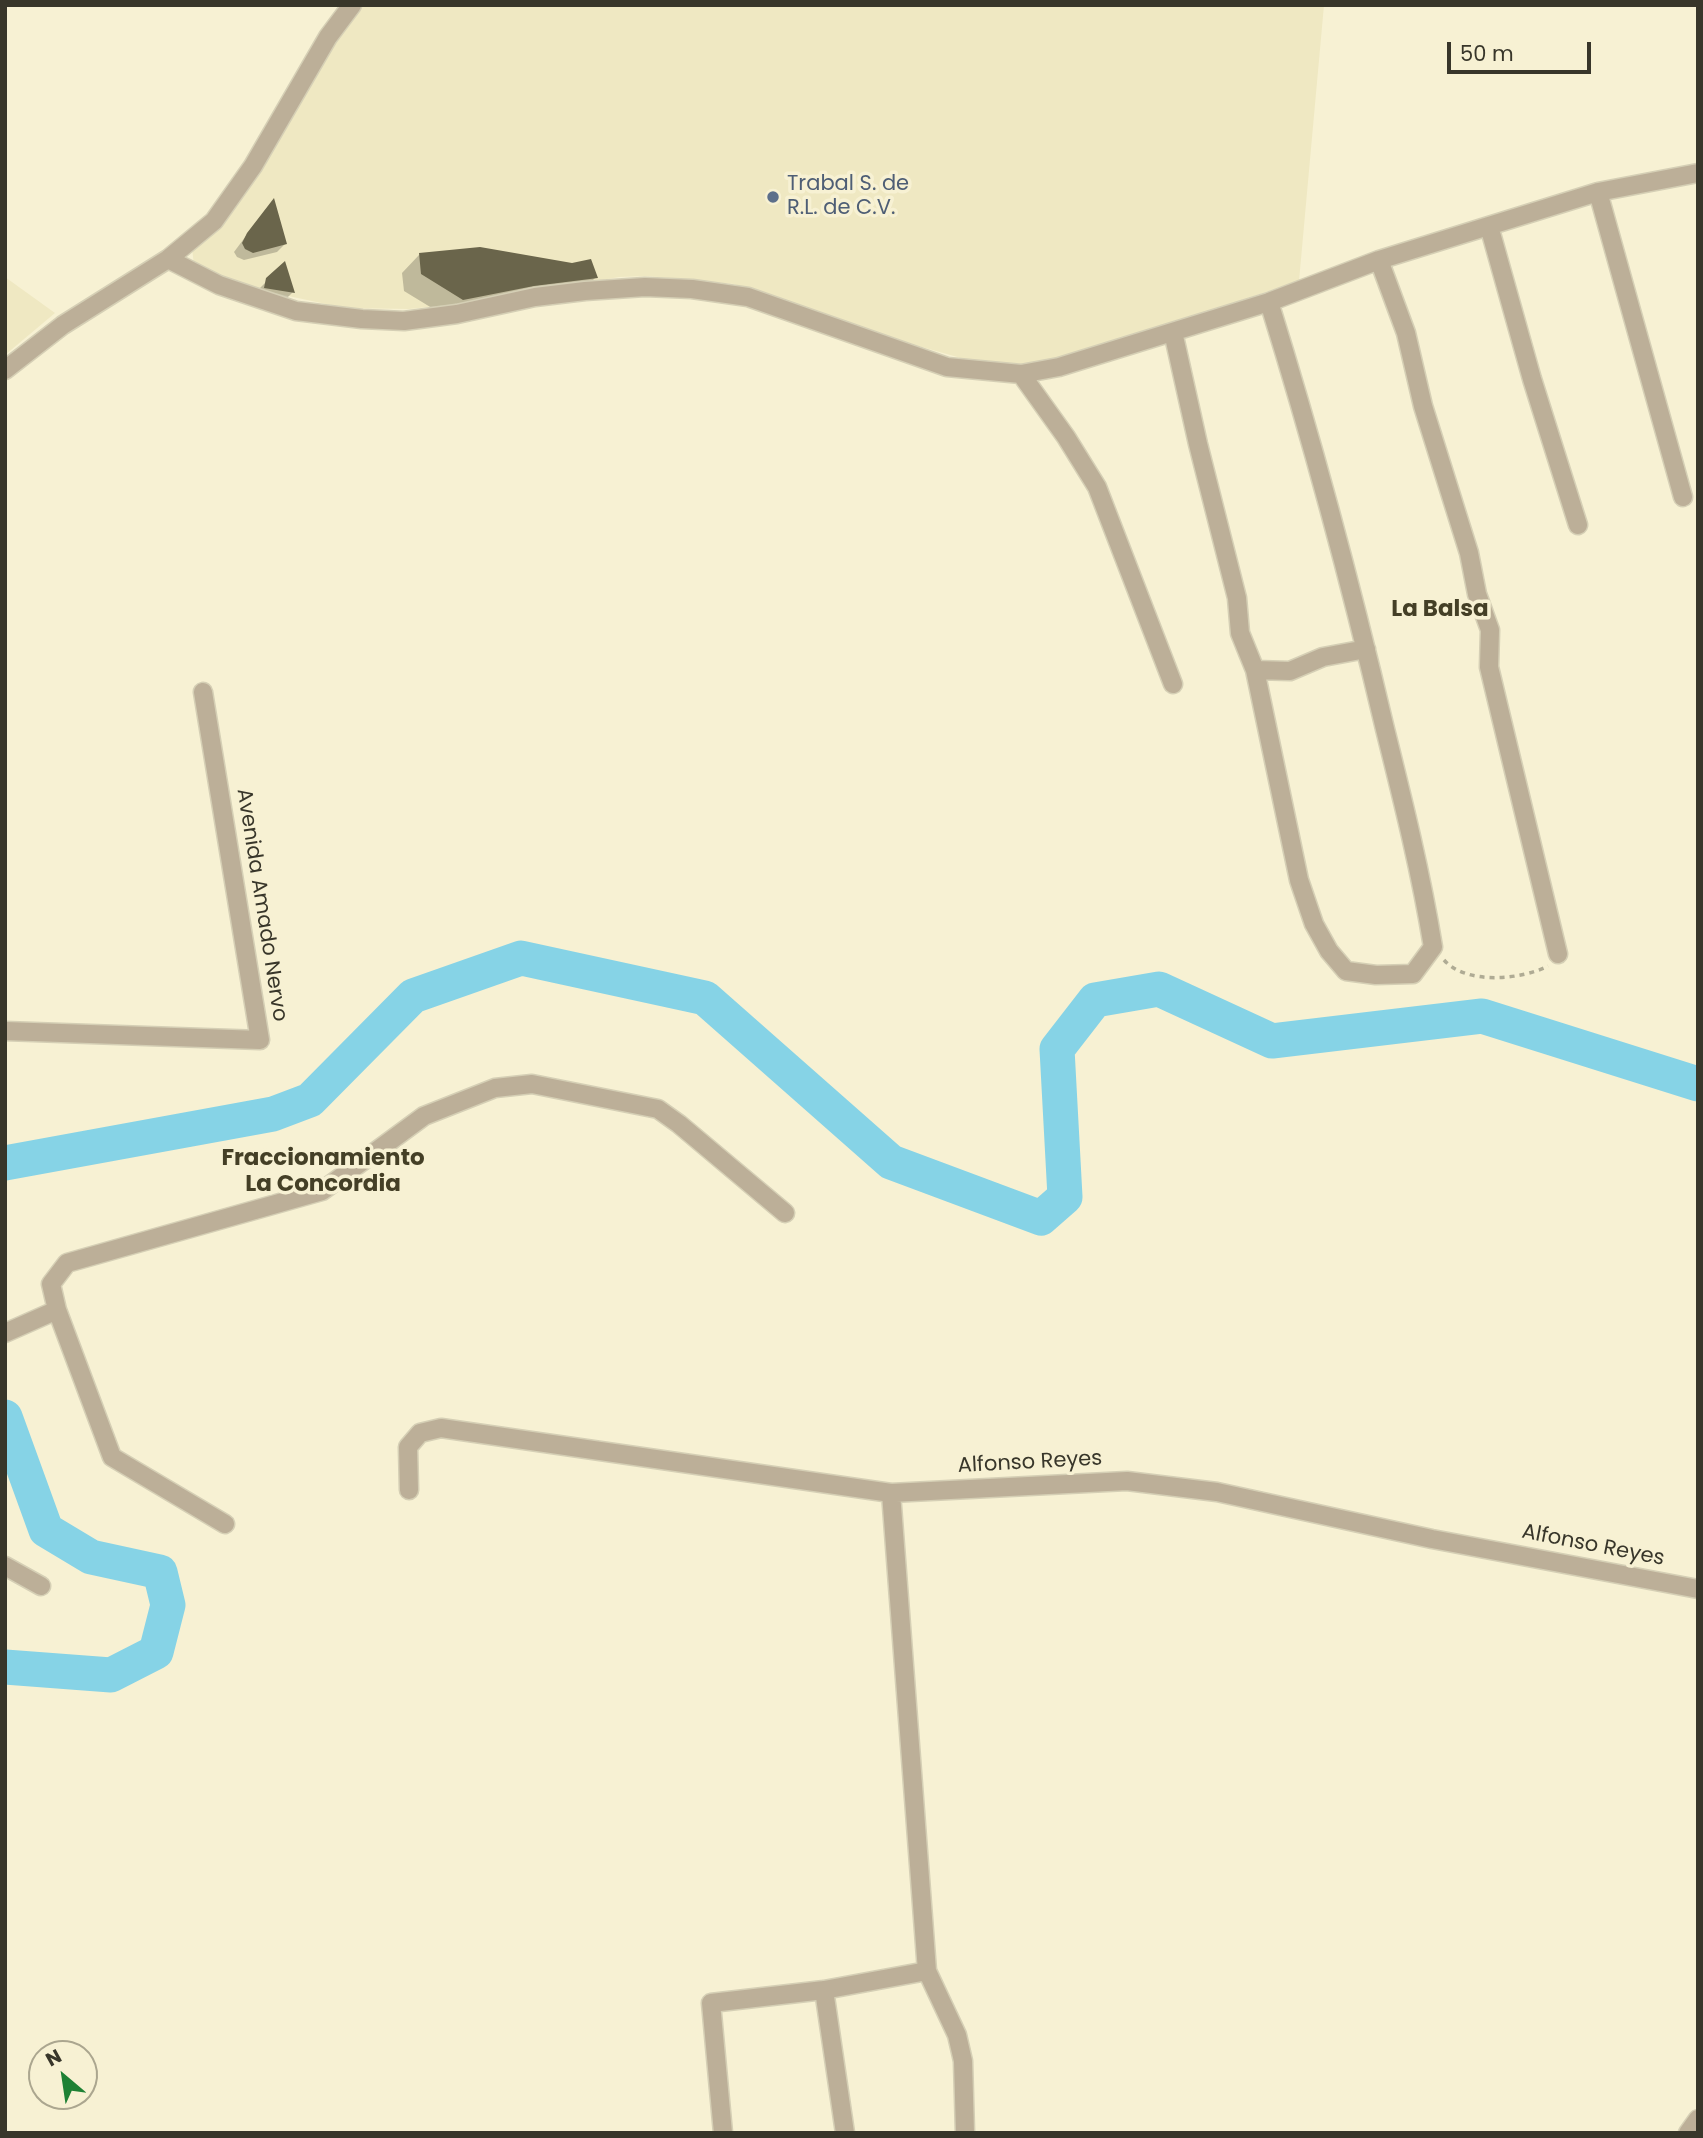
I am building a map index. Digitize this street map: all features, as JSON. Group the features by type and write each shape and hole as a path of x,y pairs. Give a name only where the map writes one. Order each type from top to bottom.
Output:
{"street":[{"path":"5,370 63,325 168,259 214,221 253,166 310,67 352,5"},
{"path":"168,259 219,285 296,310 362,319 404,321 444,316 535,297 585,292 645,287 692,289 748,297 947,367 1021,374 1059,367 1269,302 1379,260 1598,192 1698,173"},
{"path":"1598,192 1683,497"},
{"path":"1489,226 1532,379 1578,525"},
{"path":"1379,260 1406,333 1423,406 1469,553 1477,594 1490,629 1489,667 1558,954"},
{"path":"1173,332 1237,598 1240,633 1255,670 1299,880 1314,924 1329,951 1346,971 1376,975 1413,974 1433,947 1424,892 1366,649 1307,426 1269,302"},
{"path":"1021,374 1066,437 1097,487 1173,684"},
{"path":"1255,670 1290,671 1322,657 1366,649"},
{"name":"Avenida Amado Nervo","path":"5,1031 260,1040 203,692"},
{"path":"225,1524 112,1457 57,1310 51,1284 66,1263 322,1191 424,1116 495,1088 531,1084 658,1110 679,1124 785,1213"},
{"path":"5,1333 57,1310"},
{"name":"Alfonso Reyes","path":"409,1490 408,1447 420,1433 441,1428 891,1493 1127,1481 1217,1492 1432,1539 1698,1589"},
{"path":"891,1493 927,1971 957,2035 963,2061 965,2133"},
{"path":"5,1566 41,1586"},
{"path":"723,2133 711,2003 824,1990 927,1971"},
{"path":"824,1990 845,2133"},
{"path":"1688,2133 1698,2119"}],"path":[{"path":"1433,947 1449,965 1484,979 1535,973 1550,965 1558,954"}],"shaded area":[{"name":"Trabal S. de R.L. de C.V.","path":"361,5 1324,5 1299,281 1115,342 1030,365 968,360 904,342 734,284 647,276 619,277 466,303 409,309 345,308 260,290 194,265 192,248"},
{"path":"5,277 55,313 5,355"}],"building":[{"path":"274,198 287,244 253,253 245,249 242,243"},
{"path":"480,247 572,263 591,259 598,278 534,286 463,300 421,274 419,253"},
{"path":"285,261 295,293 264,288 266,278"}],"waterway":[{"path":"5,1163 273,1114 310,1100 413,996 521,958 705,998 891,1162 1041,1218 1065,1197 1057,1049 1095,1000 1159,989 1272,1041 1482,1016 1698,1084"},
{"path":"5,1417 46,1530 91,1557 160,1572 168,1605 156,1652 111,1675 5,1667"}],"place":[{"name":"Trabal S. de R.L. de C.V.","path":"773,197"}],"district":[{"name":"La Balsa","path":"1440,610"},
{"name":"Fraccionamiento La Concordia","path":"323,1172"}]}
